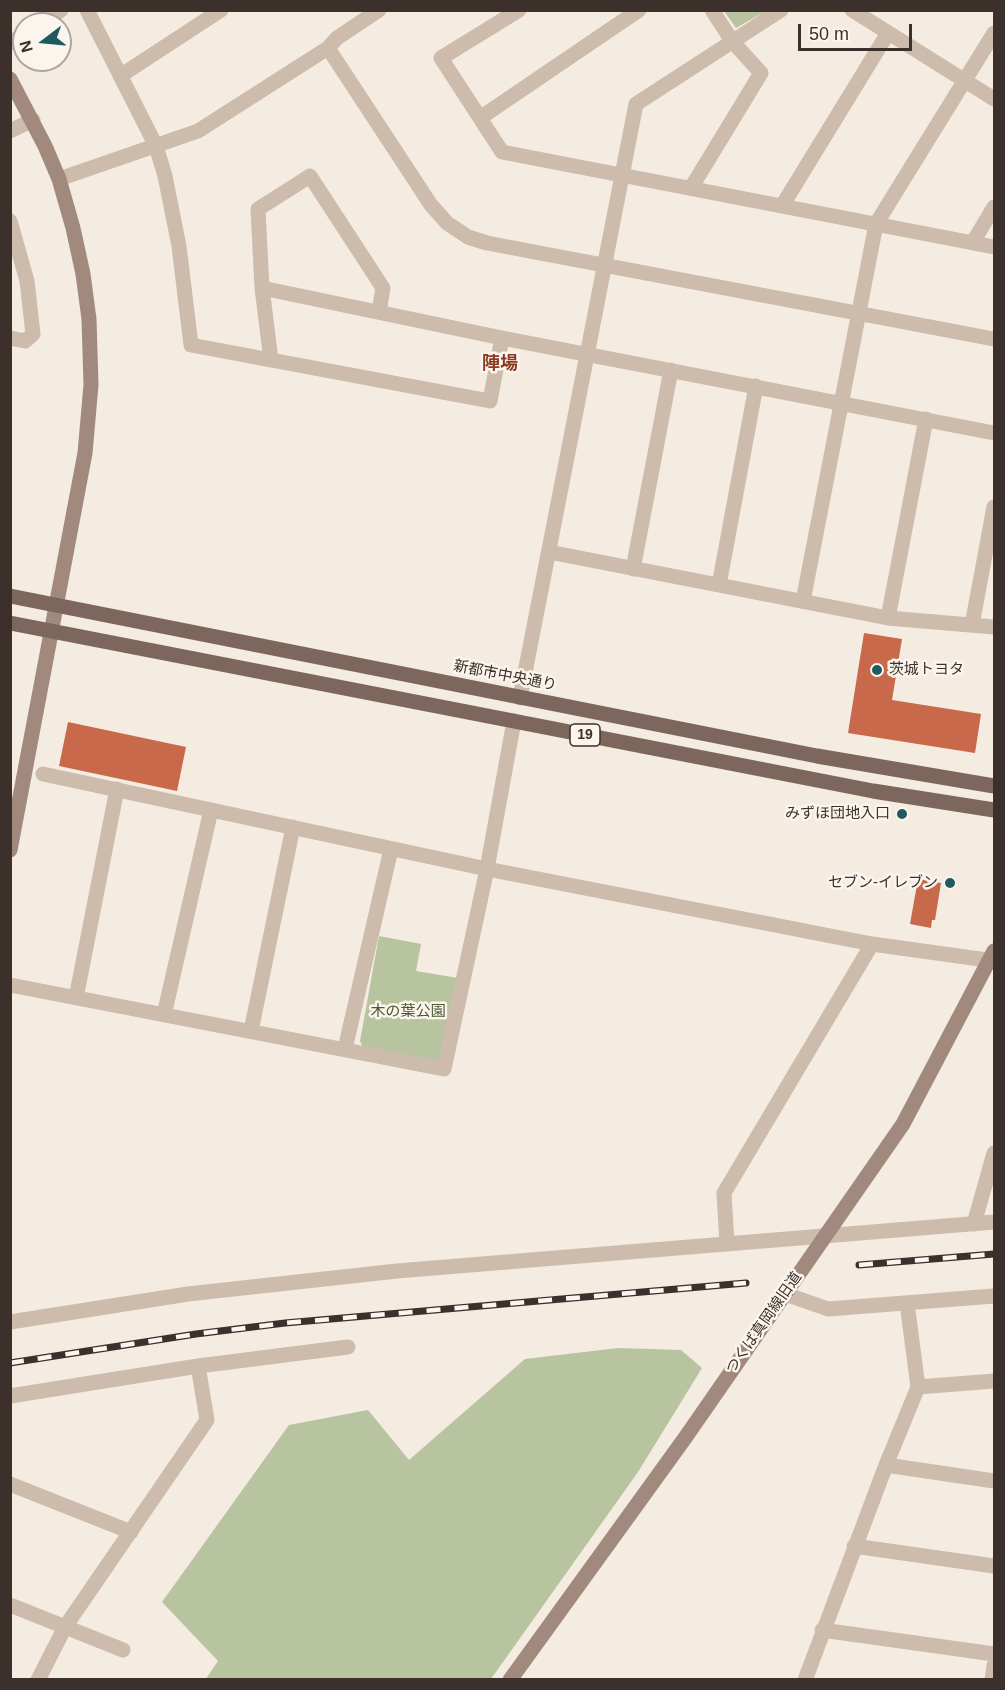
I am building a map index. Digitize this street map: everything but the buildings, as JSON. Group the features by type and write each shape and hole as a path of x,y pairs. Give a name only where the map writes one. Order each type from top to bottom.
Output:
{"main road":[{"name":"新都市中央通り","path":"10,597 817,756 994,786"},
{"name":"19","path":"10,623 873,791 994,810"}],"street":[{"path":"87,10 156,146 165,176 179,246 191,345 490,401 502,338"},
{"path":"120,76 221,10"},
{"path":"59,179 198,131 328,48 338,38 379,10"},
{"path":"519,10 441,58 502,152 994,247"},
{"path":"480,118 639,10"},
{"path":"692,188 761,73 732,41 712,10"},
{"path":"520,698 636,104 781,10"},
{"path":"852,10 994,99"},
{"path":"782,206 888,33"},
{"path":"803,601 876,224 994,33"},
{"path":"328,48 431,205 457,231 468,237 487,243 994,339"},
{"path":"10,79 33,120 59,179 73,228 83,274 89,319 91,385 86,453 10,850"},
{"path":"10,131 33,120"},
{"path":"271,360 262,288 258,209 310,176 383,288 379,312"},
{"path":"973,242 994,207"},
{"path":"10,221 27,281 33,334 25,341 10,338"},
{"path":"262,288 502,338 994,433"},
{"path":"633,569 671,370"},
{"path":"719,585 756,386"},
{"path":"888,618 926,419"},
{"path":"972,625 994,507"},
{"path":"549,552 888,618 994,627"},
{"path":"10,985 444,1069 487,869 514,722"},
{"path":"43,774 487,869 872,944 993,958"},
{"path":"76,998 117,789"},
{"path":"164,1015 211,810"},
{"path":"250,1031 293,827"},
{"path":"345,1049 391,849"},
{"path":"727,1243 724,1193 872,944"},
{"name":"つくば真岡線旧道","path":"510,1680 678,1448 903,1124 993,958"},
{"path":"974,1224 994,1154"},
{"path":"10,1322 188,1294 287,1282 994,1222"},
{"path":"784,1294 828,1309 994,1296"},
{"path":"805,1680 885,1465 918,1387 907,1303"},
{"path":"10,1396 198,1366 348,1347"},
{"path":"38,1680 66,1627 207,1420 198,1366"},
{"path":"918,1387 994,1381"},
{"path":"885,1465 994,1481"},
{"path":"10,1484 130,1532"},
{"path":"854,1546 994,1566"},
{"path":"10,1605 123,1650"},
{"path":"822,1630 994,1654"},
{"path":"992,1680 994,1665"}],"green space":[{"path":"724,11 766,11 736,28"},
{"name":"木の葉公園","path":"379,936 421,944 416,971 458,978 442,1057 436,1062 363,1047 360,1041"},
{"path":"618,1348 681,1350 702,1368 638,1472 491,1679 206,1679 218,1661 162,1602 289,1425 368,1410 409,1460 525,1359"}],"railway":[{"path":"859,1265 994,1254"},
{"path":"10,1363 196,1334 285,1323 746,1283"}],"place":[{"name":"茨城トヨタ","path":"877,670"},
{"name":"みずほ団地入口","path":"902,814"},
{"name":"セブン-イレブン","path":"950,883"}],"district":[{"name":"陣場","path":"500,364"}]}
